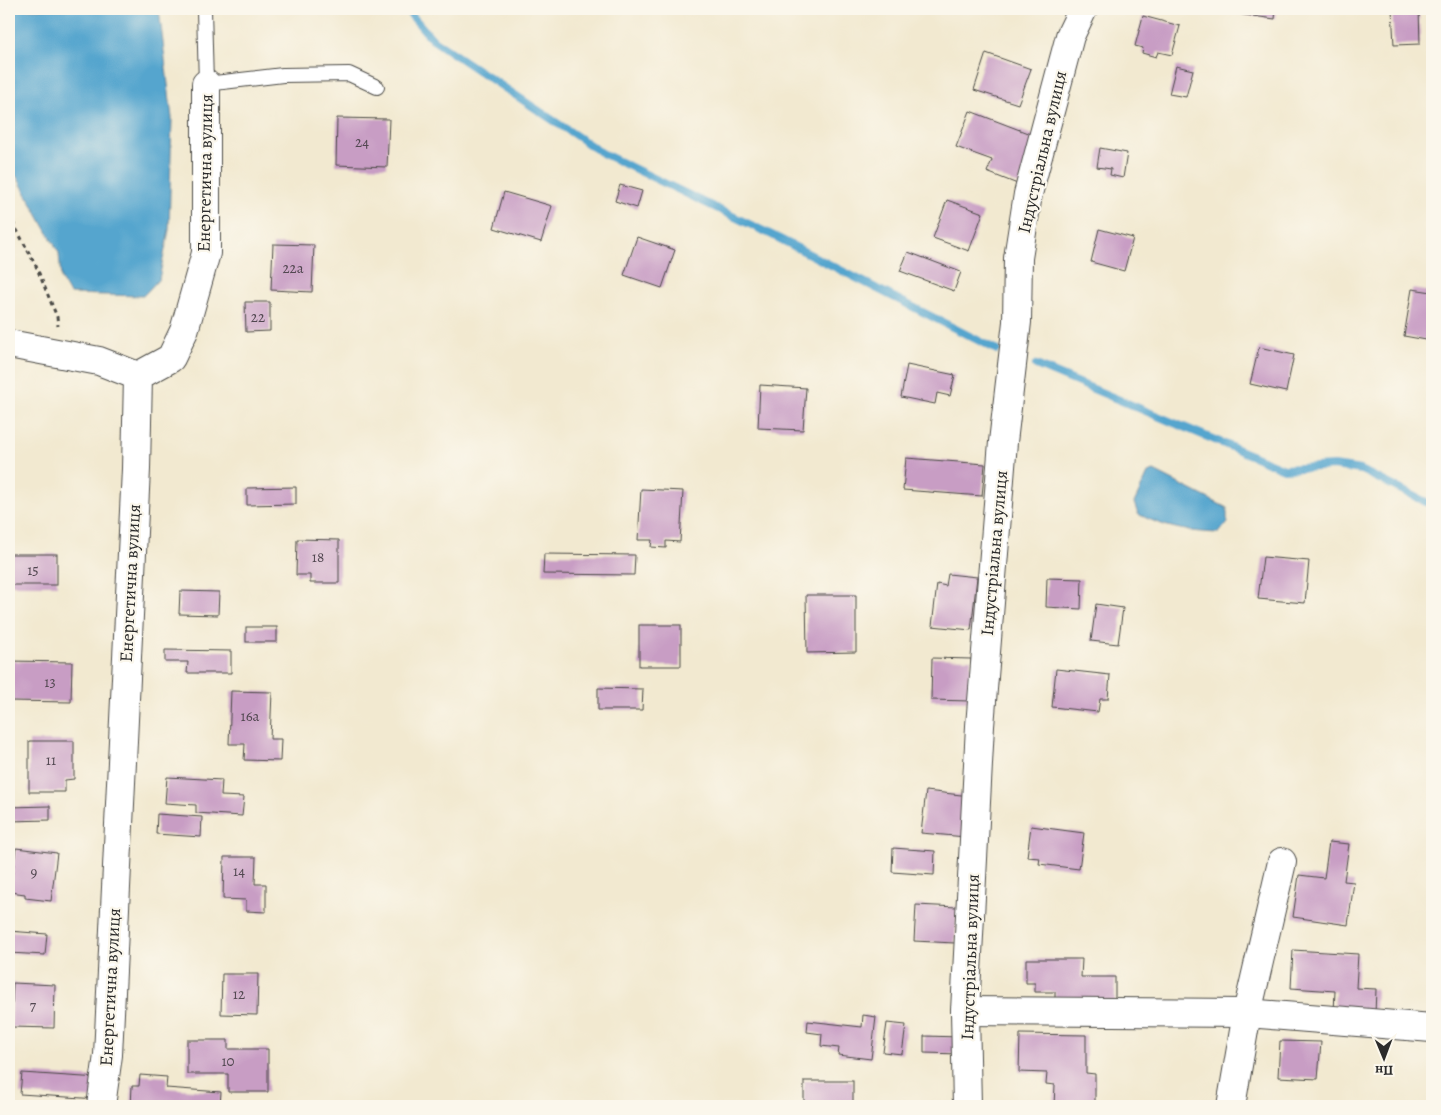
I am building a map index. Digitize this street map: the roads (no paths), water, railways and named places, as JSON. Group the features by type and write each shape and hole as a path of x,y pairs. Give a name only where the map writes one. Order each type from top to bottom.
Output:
{"street":[{"name":"Індустріальна вулиця","path":"967,1106 966,1011 980,726 1003,442 1016,322 1018,258 1028,194 1070,36 1083,9"},
{"name":"Енергетична вулиця","path":"101,1106 108,1055 136,469 138,376 171,358 184,331 206,253 206,84"},
{"path":"9,344 99,361 138,376"},
{"path":"1231,1106 1247,1013 1282,862"},
{"path":"966,1011 1247,1013 1432,1028"}],"lane":[{"path":"204,9 206,84 283,75 349,74 377,87"}],"water":[{"path":"9,9 159,9 172,118 169,230 159,279 143,296 70,294 61,279 59,253 17,177 9,169"},
{"path":"1154,471 1227,508 1227,523 1219,533 1197,532 1177,528 1158,523 1138,514 1134,503 1148,473"}],"waterway":[{"path":"406,9 433,40 602,153 772,235 997,350"},
{"path":"1036,365 1284,469 1334,466 1361,470 1432,505"}]}
